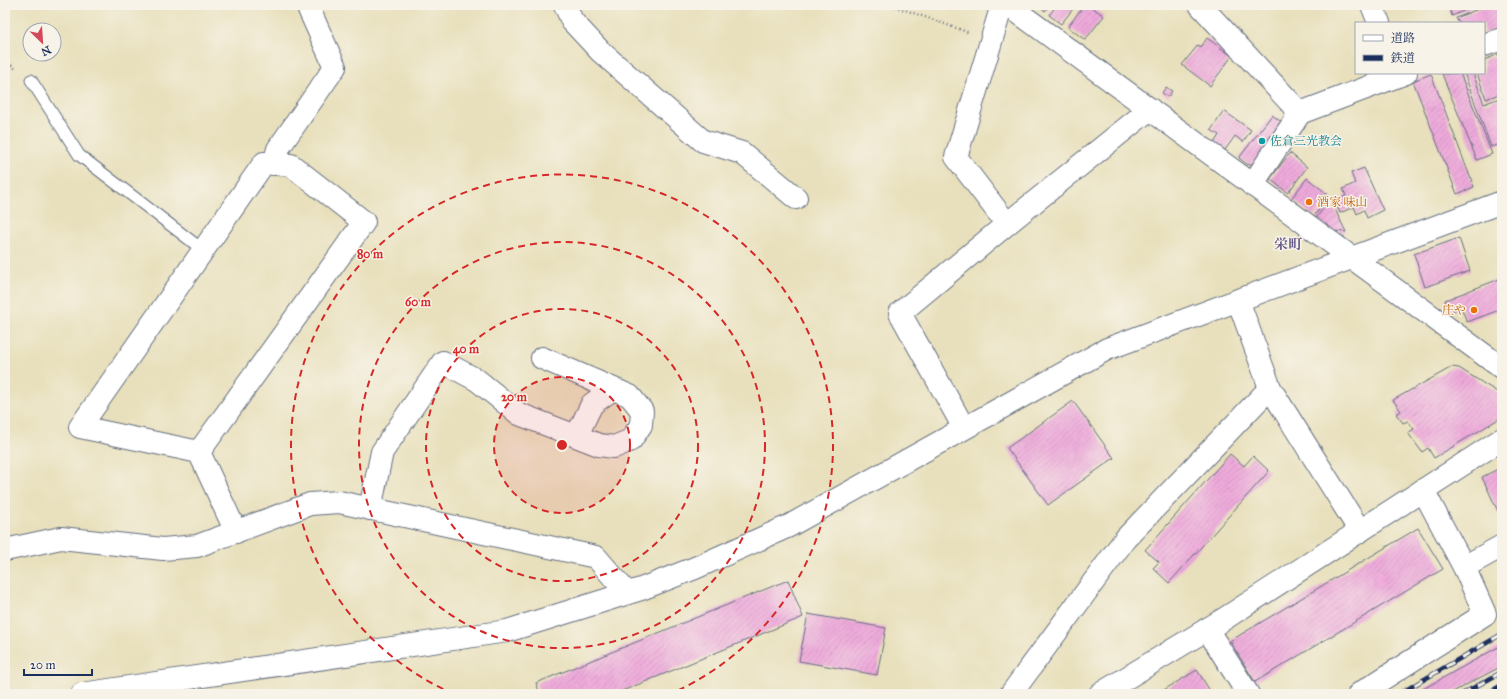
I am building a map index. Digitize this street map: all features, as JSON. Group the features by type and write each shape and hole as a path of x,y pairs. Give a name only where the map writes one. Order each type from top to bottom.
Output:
{"street":[{"path":"274,164 278,149 335,67 307,5"},
{"path":"565,5 572,21 601,52 703,141 742,153 796,198"},
{"path":"1002,5 956,157 1007,224"},
{"path":"1008,5 1502,368"},
{"path":"1200,5 1300,113"},
{"path":"1372,5 1379,22"},
{"path":"1485,45 1502,39"},
{"path":"1252,185 1300,113 1402,74"},
{"path":"964,428 900,313 1007,224 1150,109"},
{"path":"264,163 291,165 364,222 199,452 80,427 264,163"},
{"path":"82,694 507,631 627,593 695,568 789,526 1106,349 1502,202"},
{"path":"1238,300 1270,388 1360,531"},
{"path":"370,509 382,452 443,362 477,380 519,414 599,445 614,447 631,440 641,425 642,411 630,396 542,358"},
{"path":"1011,694 1125,539 1270,388"},
{"path":"576,435 592,404 613,389"},
{"path":"1100,694 1207,629 1502,440"},
{"path":"199,452 236,532"},
{"path":"1358,694 1485,614 1464,567 1423,490"},
{"path":"5,550 61,538 163,549 196,546 310,504 339,502 596,557 627,593"},
{"path":"1464,567 1502,546"},
{"path":"1207,629 1248,694"}],"lane":[{"path":"31,80 79,155 203,250"}],"path":[{"path":"891,5 992,40"}],"building":[{"path":"1036,5 1049,5 1045,11"},
{"path":"1057,5 1076,5 1061,24 1049,15"},
{"path":"1084,5 1089,5 1104,16 1085,40 1068,27"},
{"path":"1448,5 1477,5 1452,16"},
{"path":"1488,5 1502,5 1502,27 1485,34 1485,22 1458,22 1456,18"},
{"path":"1207,38 1232,56 1210,86 1182,65 1198,45 1201,47"},
{"path":"1502,53 1502,93 1486,99 1477,74 1485,74 1485,60"},
{"path":"1431,74 1474,187 1457,194 1413,81"},
{"path":"1442,74 1460,74 1492,154 1477,160"},
{"path":"1464,74 1473,74 1484,104 1502,97 1502,143 1491,147"},
{"path":"1166,87 1172,91 1168,97 1162,93"},
{"path":"1224,111 1251,130 1243,142 1235,136 1225,150 1214,143 1219,135 1211,130"},
{"name":"佐倉三光教会","path":"1272,115 1283,123 1256,162 1248,165 1239,158"},
{"path":"1290,153 1307,167 1288,193 1270,179"},
{"path":"1364,168 1383,210 1367,218 1364,210 1357,214 1354,207 1340,213 1335,201 1346,196 1343,189 1355,183 1351,173"},
{"path":"1307,178 1330,196 1314,216 1291,199"},
{"path":"1330,199 1346,232 1331,231 1316,218"},
{"path":"1459,238 1470,271 1425,287 1414,254"},
{"path":"1502,278 1502,309 1467,322 1461,307 1449,312 1445,300"},
{"path":"1452,367 1459,368 1502,395 1502,417 1434,458 1428,448 1422,452 1408,433 1414,429 1408,421 1403,423 1396,414 1401,411 1393,400"},
{"path":"1073,401 1114,458 1048,505 1007,448"},
{"path":"1230,454 1244,466 1253,456 1269,471 1169,583 1153,568 1159,562 1145,550"},
{"path":"1502,467 1502,520 1482,477"},
{"path":"1418,528 1443,569 1255,682 1230,641"},
{"path":"788,580 803,617 615,694 540,694 536,683"},
{"path":"808,614 886,628 877,675 799,661"},
{"path":"1502,645 1502,666 1449,694 1414,694"},
{"path":"1197,670 1212,694 1157,694"}],"railway":[{"path":"1399,694 1502,634"},
{"path":"1462,694 1502,672"},
{"path":"1486,694 1502,685"}],"place":[{"name":"佐倉三光教会","path":"1262,141"},
{"name":"酒家 味山","path":"1309,202"},
{"name":"庄や","path":"1474,310"}],"district":[{"name":"栄町","path":"1288,244"}]}
